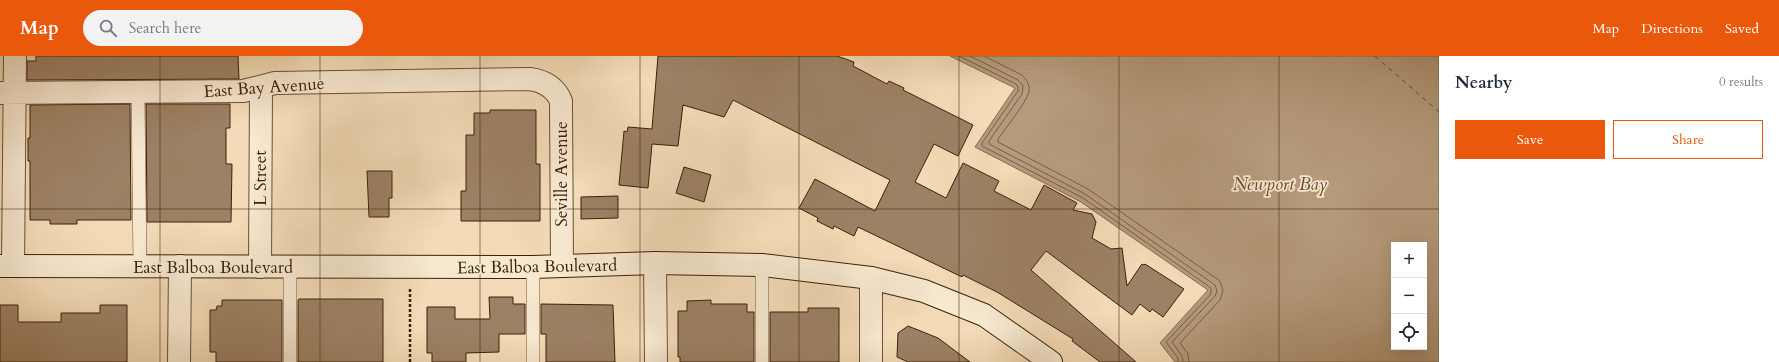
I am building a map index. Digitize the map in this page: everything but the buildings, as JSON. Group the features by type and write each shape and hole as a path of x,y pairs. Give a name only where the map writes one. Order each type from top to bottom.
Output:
{"street":[{"path":"6,266 7,93 15,56"},
{"name":"East Bay Avenue","path":"7,93 244,91 261,88 274,83 530,79 541,81 549,86"},
{"name":"Seville Avenue","path":"549,86 557,93 561,101 562,266"},
{"name":"L Street","path":"260,267 261,88"},
{"path":"655,263 656,362"},
{"name":"East Balboa Boulevard","path":"6,266 533,267 655,263 762,265 871,278 924,291 984,315 1051,362"},
{"path":"179,362 180,266"},
{"path":"871,278 871,362"}],"lane":[{"path":"138,92 140,267"},
{"path":"762,265 762,362"},
{"path":"290,267 290,362"},
{"path":"533,267 533,362"}],"path":[{"path":"410,267 410,362"}],"water":[{"name":"Newport Bay","path":"950,56 1439,56 1439,362 1175,362 1160,343 1208,290 1081,202 975,147 1015,88"}],"ferry route":[{"path":"1375,56 1439,112"}]}
